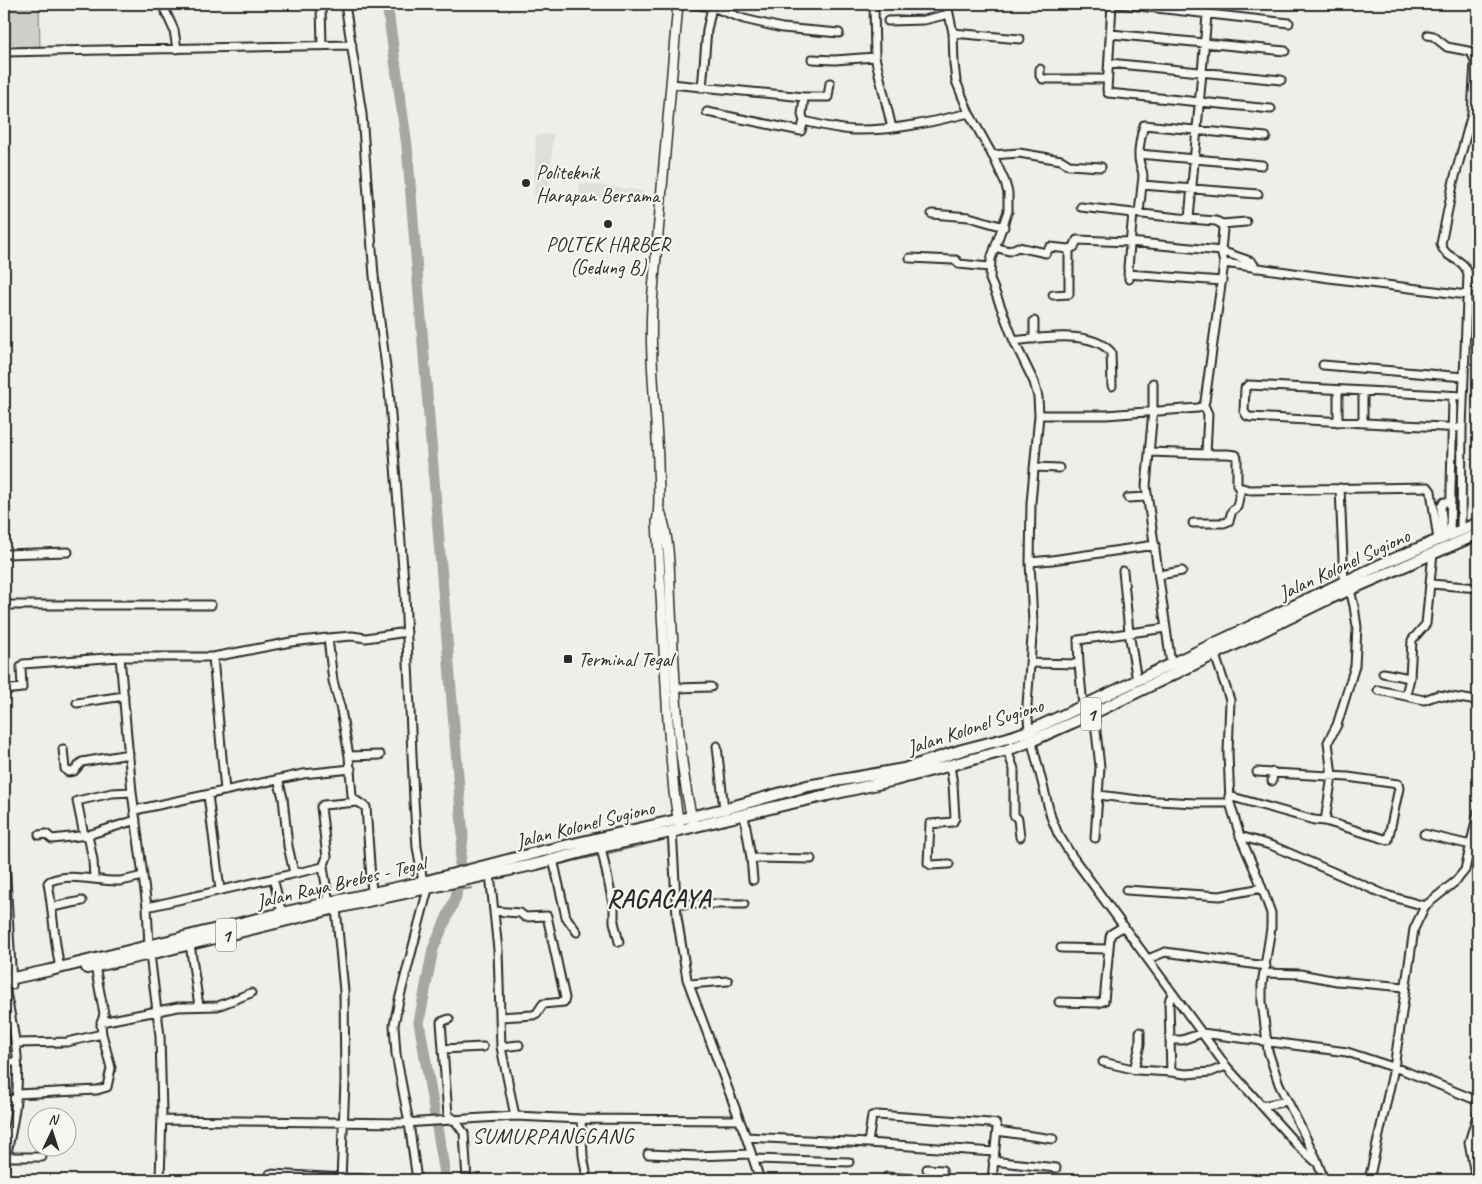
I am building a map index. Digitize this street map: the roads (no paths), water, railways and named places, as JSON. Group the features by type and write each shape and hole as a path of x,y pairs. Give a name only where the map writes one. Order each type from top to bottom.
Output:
{"highway":[{"name":"Jalan Kolonel Sugiono","path":"1347,586 1382,564 1478,523"},
{"name":"1","path":"675,834 694,827 745,819 1007,750 1030,736 1094,713 1213,649 1347,586 1478,534"},
{"name":"Jalan Kolonel Sugiono","path":"482,866 724,809 807,786 904,768 1030,736 1083,706 1171,664 1213,649"},
{"name":"Jalan Kolonel Sugiono","path":"478,877 675,834"},
{"name":"Jalan Raya Brebes - Tegal","path":"447,881 482,866"},
{"name":"Jalan Raya Brebes - Tegal","path":"7,983 60,968 190,944 332,906 447,881 478,877"},
{"name":"Jalan Raya Brebes - Tegal","path":"7,983 95,966 282,913 332,906 372,893 425,886"}],"main road":[{"path":"678,4 651,325 660,509 664,521 668,558 680,738 694,827"},
{"path":"660,509 657,522 675,834"},
{"path":"670,740 680,738"}],"street":[{"path":"322,46 321,6 323,4"},
{"path":"345,4 362,114 377,303 390,390 407,632 414,800 418,846 425,886 394,1025 396,1054 412,1123 417,1180"},
{"path":"693,4 712,7 744,19 782,28 839,33"},
{"path":"874,4 875,58 892,128"},
{"path":"947,4 953,33 956,81 969,113 1005,182 1008,193 1008,211 1004,227 995,246 990,267 990,279 1014,341 1034,382 1038,397 1039,415 1031,503 1030,562 1033,623 1027,705 1030,736 1051,817 1058,834 1072,856 1122,927 1148,959 1198,1034 1224,1068 1297,1145 1318,1164"},
{"path":"1112,4 1107,80 1108,93 1271,109"},
{"path":"1121,4 1289,23"},
{"path":"1189,219 1208,4"},
{"path":"163,6 174,30 177,49"},
{"path":"702,88 707,30 712,7"},
{"path":"888,21 924,20 949,14"},
{"path":"953,33 1020,39"},
{"path":"1111,34 1285,51"},
{"path":"1428,34 1447,47 1468,51 1472,54 1475,61 1472,114 1454,180 1440,244 1445,253 1463,263 1467,269 1461,531"},
{"path":"4,52 352,45"},
{"path":"812,59 875,58"},
{"path":"1109,63 1281,80"},
{"path":"1040,69 1040,76 1043,79 1107,80"},
{"path":"671,84 804,97 828,97 830,83"},
{"path":"707,112 801,131 804,121 802,115 804,97"},
{"path":"804,121 854,130 921,124 969,113"},
{"path":"1222,280 1129,277 1130,242 1142,185 1143,173 1139,162 1139,154 1143,131 1146,125 1266,137"},
{"path":"992,155 1019,153 1061,160 1069,165 1101,166"},
{"path":"1139,154 1262,166"},
{"path":"1142,185 1258,194"},
{"path":"1081,207 1216,221 1222,224 1246,222"},
{"path":"932,214 969,217 1004,227"},
{"path":"1206,454 1208,414 1204,405 1224,263 1221,251 1222,224"},
{"path":"995,246 1009,251 1018,247 1046,253 1049,248 1069,250 1074,247 1077,240 1130,242 1221,251 1248,260 1256,268"},
{"path":"1052,295 1069,294 1069,250"},
{"path":"910,258 956,260 959,264 990,267"},
{"path":"1224,263 1405,288 1467,294"},
{"path":"1034,321 1034,339"},
{"path":"1014,341 1081,338 1103,345 1111,352 1112,386"},
{"path":"1323,365 1464,377"},
{"path":"1153,383 1147,497 1171,664"},
{"path":"1462,428 1250,417 1244,411 1245,388 1249,384 1363,392 1464,396"},
{"path":"1338,390 1338,422"},
{"path":"1363,392 1364,423"},
{"path":"1444,538 1441,507 1444,502 1451,502 1452,396"},
{"path":"1039,415 1106,414 1198,408 1204,405"},
{"path":"1149,452 1236,455 1238,484 1242,488 1249,490 1429,488 1444,538"},
{"path":"1034,467 1059,468"},
{"path":"1193,522 1224,523 1229,521 1232,511 1237,507 1242,488"},
{"path":"1325,821 1332,776 1328,742 1337,726 1355,666 1357,627 1354,606 1347,586 1340,488"},
{"path":"1128,498 1147,497"},
{"path":"1030,562 1155,545"},
{"path":"4,554 68,552"},
{"path":"1406,695 1410,678 1412,642 1426,626 1433,553"},
{"path":"1123,571 1129,632 1137,681"},
{"path":"1159,575 1182,571"},
{"path":"1431,584 1478,588"},
{"path":"4,605 212,605"},
{"path":"1083,706 1078,640 1166,628"},
{"path":"4,690 22,688 21,667 23,664 120,657 213,657 291,642 352,636 366,638 407,632"},
{"path":"328,638 333,681 350,756 352,796 366,808 372,893"},
{"path":"1213,649 1230,700 1228,753 1230,799 1240,836 1271,913 1272,928 1262,1002 1267,1042 1273,1066 1287,1101 1324,1180"},
{"path":"120,657 132,792 147,907 157,1011 162,1120 160,1180 121,1180"},
{"path":"213,657 225,791"},
{"path":"1031,663 1079,664"},
{"path":"1383,673 1410,678"},
{"path":"676,688 711,687"},
{"path":"1378,690 1424,700 1438,695 1478,701"},
{"path":"77,703 124,696"},
{"path":"1094,713 1100,766 1095,838"},
{"path":"716,746 724,809"},
{"path":"63,749 65,769 68,772 74,771 82,762 129,754"},
{"path":"1007,750 1014,769 1014,815 1018,820 1020,837"},
{"path":"350,756 380,755"},
{"path":"949,864 931,865 928,863 930,824 953,822 955,818 950,766"},
{"path":"135,810 278,779 321,771 351,769"},
{"path":"1098,794 1139,800 1195,803 1230,799 1314,820 1325,821 1388,840 1399,788 1397,784 1332,776 1257,772"},
{"path":"1272,781 1273,772"},
{"path":"278,779 283,798 288,846 294,873"},
{"path":"94,878 93,860 77,801 112,793 132,792"},
{"path":"208,795 220,890"},
{"path":"341,1178 344,1121 344,991 332,906 323,867 327,858 322,806 358,802"},
{"path":"1369,1180 1396,1068 1414,929 1425,906 1461,875 1468,862 1478,812"},
{"path":"745,819 753,880"},
{"path":"39,835 46,834 52,839 86,835 136,820"},
{"path":"675,834 676,904 689,984 760,1180"},
{"path":"1424,834 1471,845"},
{"path":"1240,836 1280,848 1386,894 1425,906"},
{"path":"4,840 7,983 17,1062 16,1097 4,1166"},
{"path":"602,849 619,942"},
{"path":"751,858 811,859"},
{"path":"554,861 566,918 577,932"},
{"path":"147,907 323,867"},
{"path":"490,874 498,950 501,1047 515,1116"},
{"path":"60,968 54,941 52,907 48,883 64,877 120,881 143,876"},
{"path":"273,878 282,913"},
{"path":"1126,890 1220,896 1262,888"},
{"path":"52,907 82,901"},
{"path":"676,904 744,904"},
{"path":"494,911 520,914 525,917 547,916 565,998 564,1002 561,1003 543,1004 537,1013 533,1015 500,1017"},
{"path":"1059,1002 1098,1003 1104,1001 1111,934 1122,927"},
{"path":"190,944 199,1006"},
{"path":"1061,948 1109,949"},
{"path":"1148,959 1165,952 1337,981 1405,987"},
{"path":"4,1100 16,1097 106,1088 109,1083 111,1068 102,1034 101,1022 104,1014 95,966"},
{"path":"689,984 728,981"},
{"path":"101,1022 157,1011 199,1006 218,1006 251,993"},
{"path":"1171,1072 1172,996"},
{"path":"449,1019 441,1021 448,1115 454,1119 465,1136 467,1180"},
{"path":"1134,1070 1140,1045 1140,1032"},
{"path":"15,1043 67,1042 102,1034"},
{"path":"1170,1040 1182,1040 1198,1034 1341,1051 1405,1071 1478,1101"},
{"path":"501,1047 519,1045"},
{"path":"443,1050 483,1047"},
{"path":"4,1062 17,1062"},
{"path":"1103,1062 1134,1070 1188,1074 1224,1068"},
{"path":"1262,1106 1287,1101"},
{"path":"1476,1180 1469,1142 1478,1113"},
{"path":"162,1120 412,1123 515,1116 581,1119 739,1120"},
{"path":"868,1144 872,1116 996,1124 992,1180"},
{"path":"581,1119 586,1172"},
{"path":"996,1131 1053,1138"},
{"path":"746,1137 994,1152"},
{"path":"648,1154 850,1162"},
{"path":"5,1157 42,1157"},
{"path":"993,1161 1056,1168"},
{"path":"927,1169 942,1170 943,1180"},
{"path":"270,1174 365,1179"},
{"path":"886,1180 887,1177 913,1178 915,1180"}],"waterway":[{"path":"387,4 407,146 463,837 456,897 433,949 419,1022 446,1180"},
{"path":"675,837 784,810 827,802"},
{"path":"605,854 671,838"},
{"path":"556,865 600,855"},
{"path":"532,871 552,866"},
{"path":"457,890 472,888"}],"place":[{"name":"Politeknik Harapan Bersama","path":"526,183"},
{"name":"POLTEK HARBER (Gedung B)","path":"608,224"},
{"name":"Terminal Tegal","path":"568,659"}],"district":[{"name":"RAGACAYA","path":"659,898"},
{"name":"SUMURPANGGANG","path":"553,1135"}]}
